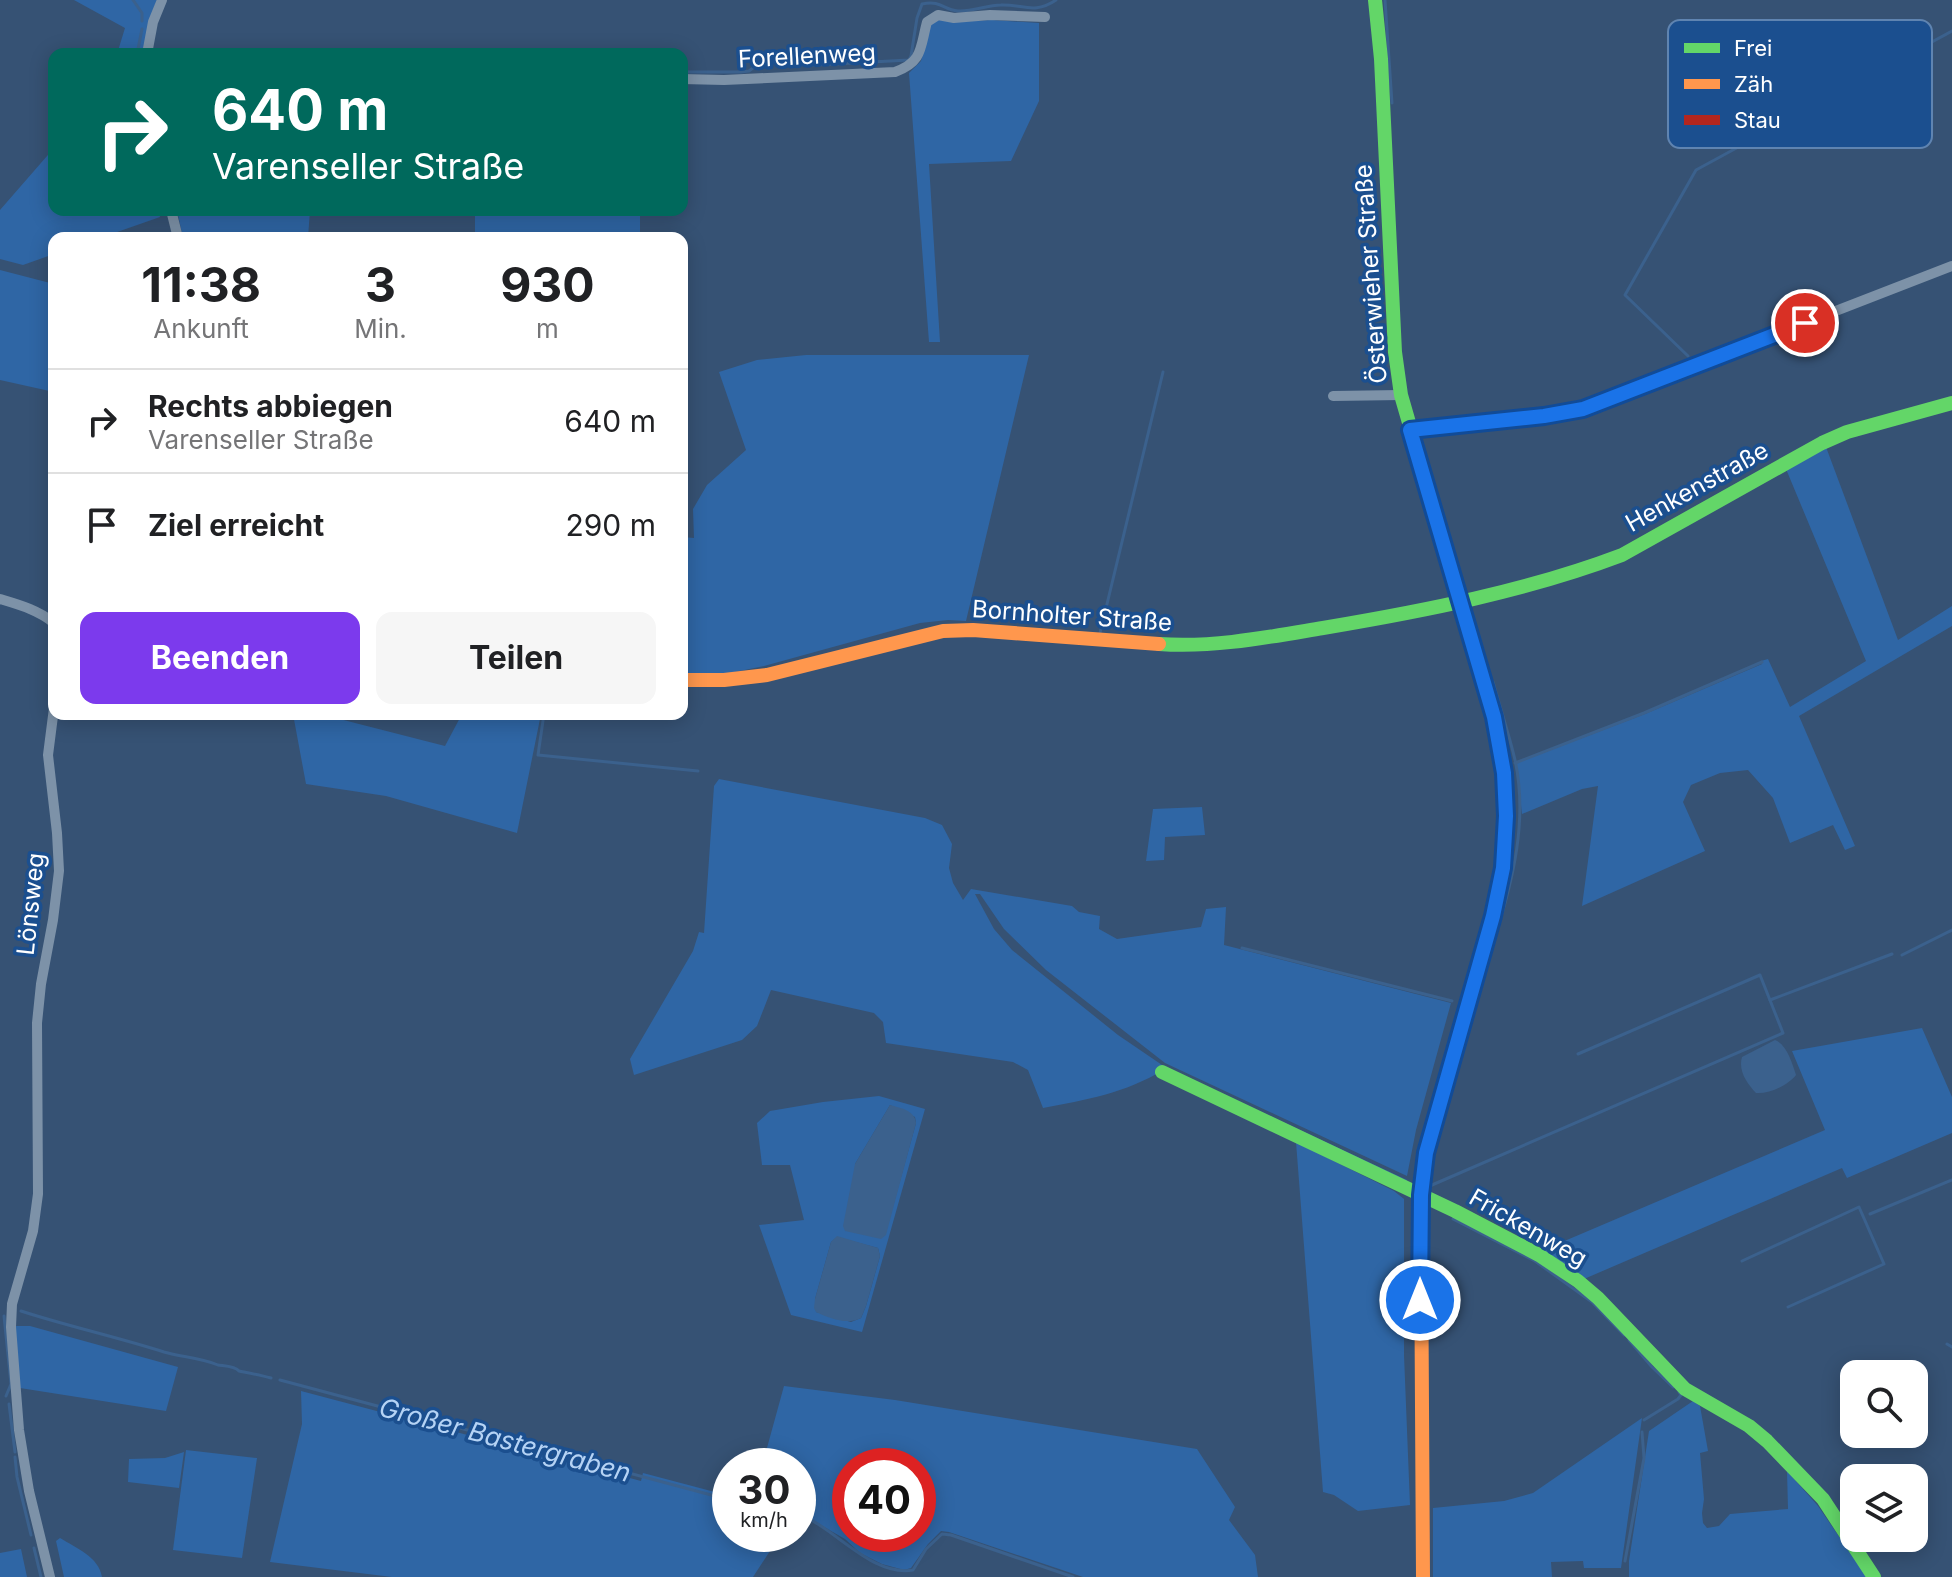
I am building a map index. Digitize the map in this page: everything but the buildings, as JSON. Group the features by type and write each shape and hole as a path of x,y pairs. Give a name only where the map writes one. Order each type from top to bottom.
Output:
{"street":[{"path":"148,48 153,22 162,0"},
{"name":"Österwieher Straße","path":"1375,0 1381,59 1395,352 1401,395 1494,717 1501,751 1505,802 1506,842 1493,916 1431,1134 1421,1195 1423,1577"},
{"name":"Forellenweg","path":"688,79 895,72 908,67 917,58 927,22 938,15 954,18 990,15 1045,17"},
{"path":"1410,430 1583,409 1952,266"},
{"path":"1333,396 1401,395"},
{"name":"Henkenstraße","path":"1461,602 1622,555 1822,443 1847,432 1952,403"},
{"path":"0,599 48,619"},
{"name":"Bornholter Straße","path":"688,680 767,675 943,631 973,630 1179,645 1219,644 1461,602"},
{"name":"Lönsweg","path":"50,1577 29,1491 19,1430 11,1327 12,1304 33,1231 38,1194 37,1023 59,871 48,755 52,720"},
{"name":"Frickenweg","path":"1162,1072 1421,1195 1539,1255 1578,1281 1685,1389 1749,1426 1767,1441 1823,1499 1874,1577"}],"shaded area":[{"path":"74,0 157,0 150,18 145,48 119,48 125,28"},
{"path":"938,19 953,22 992,20 1039,23 1039,101 1011,161 929,164 940,342 929,342 909,73 921,61 931,24"},
{"path":"48,155 48,216 160,217 117,232 48,232 48,256 23,265 0,259 0,210"},
{"path":"178,216 310,216 308,232 182,232"},
{"path":"475,216 640,216 640,232 475,232"},
{"path":"0,270 48,282 48,391 0,380"},
{"path":"806,355 1029,355 966,621 920,623 764,666 725,674 688,675 688,538 694,538 693,509 707,485 746,450 719,372 757,360"},
{"path":"1826,447 1898,640 1952,606 1952,626 1799,716 1855,846 1845,850 1833,825 1790,843 1773,798 1748,770 1720,773 1691,785 1683,802 1705,851 1582,906 1598,786 1582,789 1522,814 1516,763 1645,714 1762,664 1761,661 1768,659 1790,707 1866,661 1786,469"},
{"path":"294,720 343,720 445,746 459,720 540,720 517,833 386,796 306,784"},
{"path":"719,779 925,818 942,825 952,844 949,868 953,883 963,900 971,889 1072,906 1079,912 1100,916 1099,929 1117,939 1201,927 1206,909 1226,907 1224,945 1451,1003 1416,1130 1407,1176 1165,1063 1046,970 1004,929 980,894 975,894 994,929 1012,950 1118,1035 1165,1067 1407,1180 1407,1185 1163,1070 1120,1090 1043,1108 1028,1070 1013,1062 886,1043 883,1022 874,1013 771,990 757,1026 742,1040 634,1075 630,1059 693,951 699,932 704,933 714,786"},
{"path":"1202,807 1205,835 1165,837 1164,860 1146,861 1153,809"},
{"path":"1922,1028 1952,1097 1952,1133 1847,1178 1842,1168 1584,1279 1541,1251 1825,1130 1792,1051"},
{"path":"1775,1040 1786,1050 1796,1075 1778,1088 1756,1093 1742,1072 1742,1057"},
{"path":"879,1096 925,1109 862,1332 791,1315 759,1225 804,1220 790,1165 762,1165 757,1123 770,1111","holes":["890,1105 915,1117 916,1123 885,1235 855,1164","837,1237 878,1248 880,1256 861,1318 851,1322 816,1312 815,1299 831,1242"]},
{"path":"890,1105 910,1112 916,1123 886,1235 881,1239 845,1231 843,1226 855,1164"},
{"path":"1296,1142 1394,1191 1404,1199 1404,1355 1410,1505 1358,1511 1334,1495 1323,1492"},
{"path":"837,1236 878,1248 880,1256 866,1306 861,1318 856,1320 833,1319 816,1312 814,1308 831,1242"},
{"path":"15,1326 30,1326 178,1367 166,1411 20,1388"},
{"path":"784,1386 895,1400 1197,1449 1235,1507 1229,1520 1255,1555 1258,1577 1083,1577 949,1532 941,1531 936,1536 936,1448 832,1448 832,1532 816,1522 816,1448 767,1448"},
{"path":"301,1391 641,1481 643,1473 712,1491 712,1552 769,1552 753,1577 392,1577 270,1562 302,1424"},
{"path":"1693,1401 1700,1406 1708,1451 1700,1453 1704,1499 1702,1513 1707,1528 1719,1526 1730,1514 1788,1509 1787,1471 1818,1506 1840,1538 1840,1552 1850,1552 1867,1577 1629,1577 1649,1431"},
{"path":"1642,1418 1621,1568 1584,1568 1583,1561 1551,1562 1552,1577 1433,1577 1433,1508 1504,1501 1533,1493"},
{"path":"186,1450 257,1458 242,1558 173,1550"},
{"path":"184,1452 179,1488 128,1482 129,1459 165,1458"},
{"path":"60,1538 92,1559 102,1577 64,1577 56,1541"},
{"path":"21,1549 27,1577 0,1577 0,1553"},
{"path":"922,1552 911,1568 904,1570 860,1553"}],"waterway":[{"path":"133,0 142,13 142,21"},
{"path":"688,72 749,71 766,61 815,65 909,60 922,4 934,3 963,11 1001,5 1035,8 1056,0"},
{"path":"1385,0 1392,103"},
{"path":"138,48 142,29"},
{"path":"1932,42 1952,31"},
{"path":"1688,356 1625,295 1696,170 1737,148"},
{"path":"1597,411 1760,347"},
{"path":"1100,633 1163,372"},
{"path":"1566,417 1582,414"},
{"path":"1490,427 1531,422"},
{"path":"1515,763 1644,713 1762,662"},
{"path":"1493,682 1515,760 1520,805 1513,872 1495,937"},
{"path":"543,720 538,755 698,771"},
{"path":"1902,955 1952,930"},
{"path":"1242,948 1452,1001"},
{"path":"1770,1000 1892,954"},
{"path":"1432,1185 1783,1033 1760,975 1578,1054"},
{"path":"1870,1214 1952,1180"},
{"path":"1742,1261 1859,1207 1884,1264 1788,1307"},
{"path":"1453,1219 1535,1261 1592,1302 1624,1335"},
{"name":"Großer Bastergraben","path":"21,1311 164,1352 271,1378"},
{"path":"4,1316 11,1384 6,1396"},
{"path":"1629,1340 1673,1387"},
{"path":"1947,1344 1952,1347"},
{"name":"Großer Bastergraben","path":"280,1380 712,1495"},
{"path":"1644,1420 1678,1399 1681,1395 1679,1392"},
{"path":"9,1404 15,1452"},
{"path":"1625,1561 1644,1458 1642,1432"},
{"path":"15,1457 31,1535"},
{"name":"Großer Bastergraben","path":"816,1523 868,1559 898,1570 913,1570 926,1549 942,1534 1073,1577"},
{"path":"34,1548 41,1577"}],"traffic: fast":[{"path":"1375,0 1381,59 1395,352 1401,395 1494,717 1504,773 1506,816 1502,873"},
{"path":"1159,644 1221,643 1361,621 1437,607 1586,568 1622,555 1822,443 1847,432 1952,403"},
{"path":"1162,1072 1455,1211 1539,1255 1578,1281 1685,1389 1749,1426 1767,1441 1823,1499 1874,1577"}],"traffic: slow":[{"path":"688,680 767,675 943,631 973,630 1159,644"},
{"path":"1421,1235 1423,1577"}],"traffic: jam":[{"path":"1421,1235 1421,1195 1431,1134 1493,916 1502,873"}],"route":[{"path":"1420,1300 1420,1218 1426,1153 1493,916 1503,868 1506,816 1504,773 1494,717 1410,430 1583,409 1805,323"}]}
